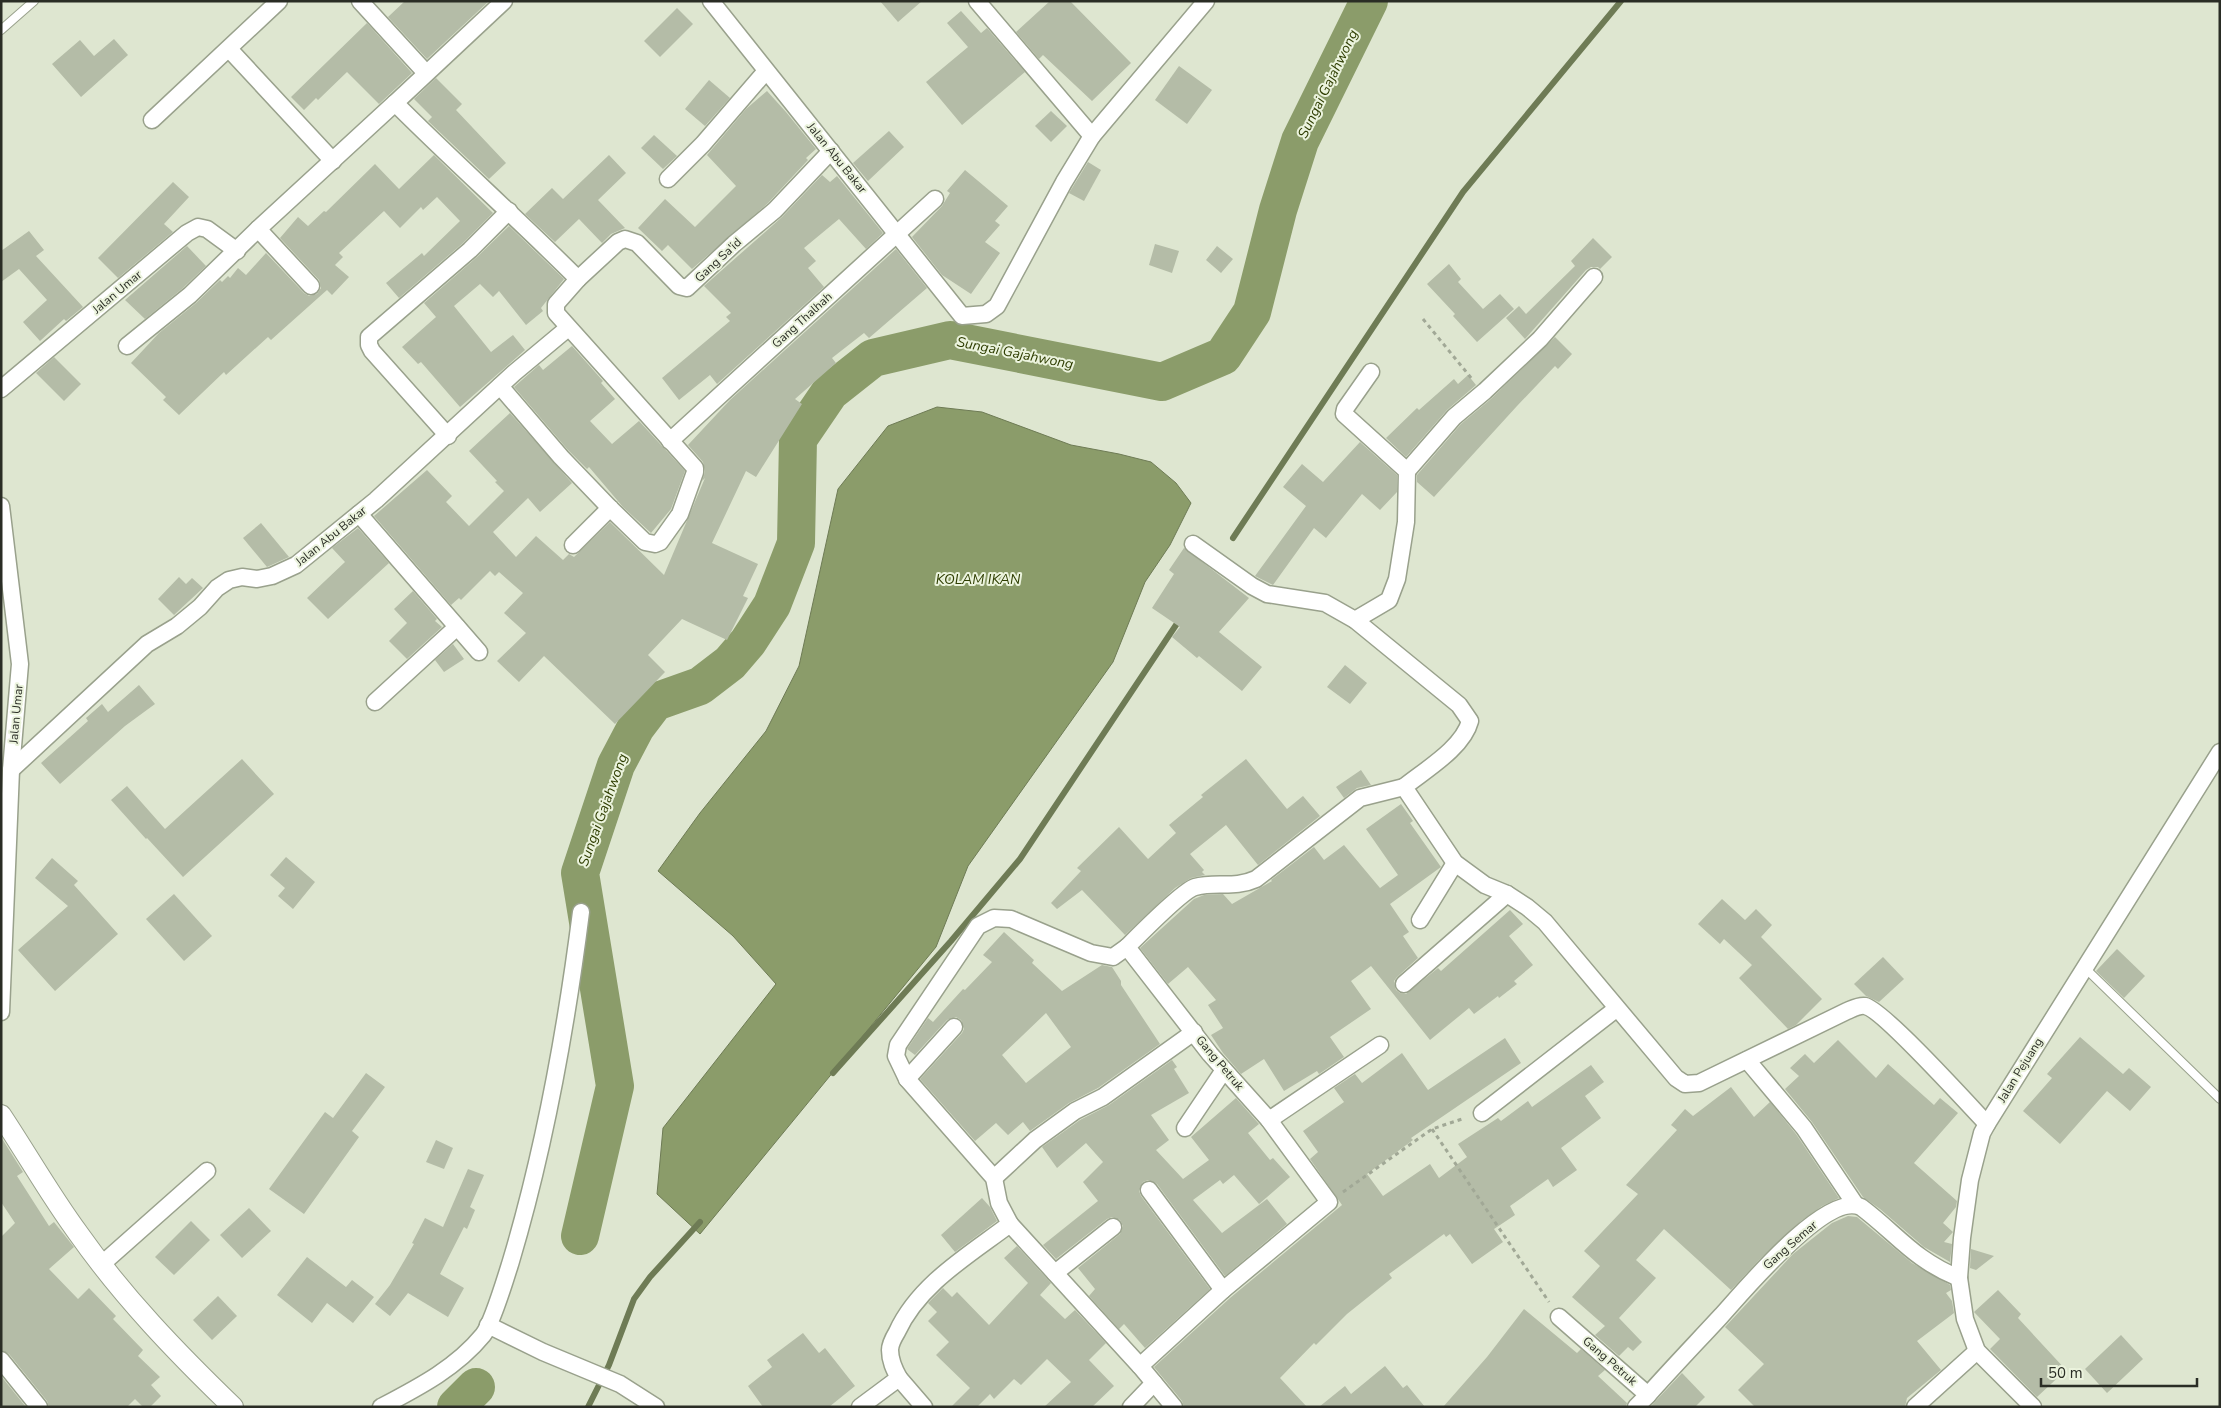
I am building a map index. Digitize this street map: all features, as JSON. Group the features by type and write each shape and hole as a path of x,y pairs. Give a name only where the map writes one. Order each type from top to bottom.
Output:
{"street":[{"path":"152,120 279,1"},
{"path":"360,1 426,73"},
{"path":"127,346 190,295 504,1"},
{"name":"Jalan Abu Bakar","path":"711,1 962,316 986,314 997,306 1064,182 1092,136"},
{"path":"977,1 1092,136 1206,1"},
{"path":"229,49 333,161"},
{"path":"668,180 703,144 766,71"},
{"path":"395,103 470,177 509,211 578,280 556,304 556,313 695,468 696,472 680,514 660,542 655,544 645,542 610,508 561,457 500,386"},
{"name":"Gang Sa'id","path":"578,280 618,242 625,239 637,243 679,286 687,288 734,244 775,210 830,151"},
{"name":"Gang Thalhah","path":"670,441 936,199"},
{"path":"448,436 372,351 369,345 369,337 470,250 509,211"},
{"name":"Jalan Umar","path":"1,390 187,233 198,227 207,229 237,251"},
{"path":"258,230 311,286"},
{"path":"1355,620 1389,600 1397,579 1406,522 1407,471 1454,417 1486,391 1540,339 1594,278"},
{"name":"Jalan Abu Bakar","path":"11,770 147,644 176,626 200,607 217,588 229,580 242,577 257,579 272,576 296,565 359,514 448,436 500,386 568,328"},
{"path":"1371,372 1345,409 1344,414 1407,471"},
{"name":"Jalan Umar","path":"1,506 20,664 11,770 1,1012"},
{"path":"573,545 610,508"},
{"path":"359,514 479,652"},
{"path":"1174,1407 1140,1366 1010,1224 999,1203 994,1178 907,1079 896,1056 898,1045 978,926 994,918 1010,919 1091,953 1113,957 1193,888 1210,885 1243,885 1256,879 1360,798 1404,787 1455,746 1464,736 1470,722 1459,706 1355,620 1325,603 1267,594 1252,586 1193,544"},
{"path":"375,702 457,627"},
{"name":"Jalan Pejuang","path":"2033,1407 1977,1351 1965,1319 1958,1278 1970,1180 1982,1133 2220,752"},
{"path":"1404,787 1455,863 1485,884 1507,894 1527,907 1545,922 1664,1066 1686,1084 1699,1084 1847,1011 1865,1006 1884,1019 1950,1084 1986,1124"},
{"path":"1420,920 1455,863"},
{"path":"1404,984 1507,894"},
{"path":"382,1407 457,1363 484,1334 488,1325 505,1280 529,1201 551,1104 581,912"},
{"name":"Gang Petruk","path":"1127,946 1224,1070 1269,1120 1328,1202"},
{"path":"1482,1113 1616,1009"},
{"path":"907,1079 954,1027"},
{"path":"994,1178 1035,1140 1075,1111 1103,1097 1194,1032"},
{"path":"1269,1120 1380,1045"},
{"path":"1747,1060 1804,1128 1854,1204 1870,1213 1921,1259 1938,1270 1958,1278"},
{"path":"1185,1128 1224,1070"},
{"path":"1,1115 77,1233 126,1295 180,1356 233,1407"},
{"path":"102,1264 207,1171"},
{"path":"1149,1190 1223,1290"},
{"path":"1140,1366 1223,1290 1328,1202"},
{"name":"Gang Semar","path":"1648,1394 1759,1272 1792,1241 1832,1211 1854,1204"},
{"path":"924,1407 899,1378 892,1366 889,1348 903,1319 922,1294 952,1267 1010,1224"},
{"path":"1055,1273 1113,1227"},
{"name":"Gang Petruk","path":"1559,1317 1648,1394 1636,1407"},
{"path":"488,1325 543,1352 620,1384 656,1407"},
{"path":"1916,1407 1977,1351"},
{"path":"1,1360 40,1407"},
{"path":"860,1407 899,1378"},
{"path":"1131,1407 1154,1383"}],"lane":[{"path":"1,30 34,1"},
{"path":"2084,968 2220,1100"}],"path":[{"path":"1423,319 1471,378 1486,391"},
{"path":"1328,1202 1432,1129 1482,1113"},
{"path":"1432,1129 1559,1317"}],"water":[{"name":"KOLAM IKAN","path":"937,407 982,412 1071,445 1151,462 1176,483 1191,503 1170,545 1145,582 1113,662 968,866 936,947 700,1234 657,1194 663,1128 776,984 733,936 658,871 700,813 766,731 799,666 838,489 888,426"}],"building":[{"path":"405,1 489,1 427,59 388,17"},
{"path":"880,1 922,1 898,22"},
{"path":"1050,1 1070,1 1131,63 1092,101 1043,55 1039,59 1016,32"},
{"path":"677,8 693,24 660,57 644,41"},
{"path":"961,11 981,33 987,28 1025,72 962,125 926,82 968,47 947,23"},
{"path":"367,23 412,73 379,104 347,72 318,100 316,98 304,110 291,97"},
{"path":"114,39 128,55 81,97 52,64 80,40 94,56"},
{"path":"1179,66 1212,90 1187,124 1155,100"},
{"path":"436,78 462,104 456,110 506,163 489,179 428,121 432,117 414,99"},
{"path":"709,80 730,98 705,126 685,109"},
{"path":"767,91 816,149 768,203 692,269 668,245 662,251 638,228 665,199 695,227 736,186 707,155 746,109"},
{"path":"1051,111 1067,126 1051,142 1035,126"},
{"path":"889,131 904,147 868,181 853,163"},
{"path":"654,135 677,156 663,169 641,148"},
{"path":"434,155 493,213 463,243 399,298 386,283 422,253 424,256 460,221 437,197 423,210 421,207 400,228 384,211 339,253 343,257 335,265 349,277 332,295 327,290 271,340 268,337 226,375 224,372 179,415 163,400 166,397 131,363 159,333 196,303 220,280 222,282 228,276 230,278 238,268 246,275 266,253 304,293 309,296 317,294 321,288 319,280 280,238 298,217 308,226 324,211 326,212 375,164 399,189"},
{"path":"609,155 626,173 598,200 625,228 611,234 602,243 579,219 555,242 525,214 552,188 563,199"},
{"path":"1088,162 1101,170 1084,201 1069,193"},
{"path":"965,170 1008,206 995,221 1000,225 985,242 1000,253 971,294 942,275 912,237 942,206 950,193 947,191"},
{"path":"822,175 830,182 837,176 883,233 866,249 839,219 804,248 816,261 808,268 824,287 717,384 710,375 679,400 662,378 730,321 726,317 731,313 704,286 782,217"},
{"path":"173,182 189,197 164,224 173,232 118,278 98,258"},
{"path":"509,226 564,279 541,308 543,311 526,325 499,291 493,297 480,284 454,306 491,352 513,335 525,350 460,407 421,362 418,364 402,347 436,317 424,303"},
{"path":"29,231 44,250 36,256 83,307 66,321 64,319 40,341 23,322 47,300 19,269 1,282 1,251"},
{"path":"1593,238 1612,257 1600,269 1598,267 1591,267 1586,270 1525,339 1506,318 1519,306 1526,314 1575,266 1571,261"},
{"path":"1155,244 1179,251 1172,273 1149,265"},
{"path":"187,246 206,266 183,288 145,319 125,300"},
{"path":"1217,246 1233,259 1221,273 1206,260"},
{"path":"896,249 927,288 869,338 864,333 832,358 836,363 795,399 802,404 756,477 746,471 712,543 758,564 743,596 748,598 727,640 682,619 648,655 665,672 615,724 544,656 519,682 497,661 526,633 504,613 523,593 499,572 495,576 490,571 461,600 459,598 451,605 374,516 427,470 452,496 446,502 469,526 504,491 469,451 510,413 572,483 540,512 528,498 493,532 516,557 536,536 563,560 569,554 574,557 610,522 664,575 705,478 702,481 705,472 703,462 688,445 730,400"},
{"path":"1449,264 1461,279 1458,282 1483,309 1500,294 1514,309 1477,342 1453,316 1455,314 1427,284"},
{"path":"1555,337 1572,354 1558,369 1555,366 1434,497 1417,482 1417,475 1461,424 1492,398"},
{"path":"572,346 603,381 601,383 615,399 590,421 612,444 639,421 685,471 671,509 651,533 623,507 589,467 587,469 568,450 514,387 539,365 543,370"},
{"path":"54,357 81,384 64,401 36,373"},
{"path":"1468,375 1476,385 1447,410 1406,457 1386,438 1417,408 1419,410 1454,379 1458,384"},
{"path":"1360,442 1397,475 1397,492 1380,510 1362,494 1326,538 1314,528 1273,585 1255,576 1306,506 1283,487 1302,464 1323,482"},
{"path":"261,523 289,557 267,567 243,538"},
{"path":"358,528 389,563 328,619 307,598 345,562 332,548"},
{"path":"1184,548 1249,598 1219,632 1262,667 1242,691 1172,637 1180,627 1152,608 1174,574 1169,570"},
{"path":"179,577 186,584 192,578 203,588 174,615 158,599"},
{"path":"413,591 437,619 435,621 442,627 407,659 389,641 407,623 394,609"},
{"path":"453,644 464,659 444,672 435,660"},
{"path":"1345,665 1367,683 1350,704 1327,687"},
{"path":"139,685 155,704 125,726 60,784 41,763 88,721 86,718 102,704 108,712"},
{"path":"242,759 274,794 183,877 111,800 127,786 165,829"},
{"path":"1246,759 1287,809 1303,796 1320,816 1258,865 1226,825 1190,854 1204,870 1202,872 1205,875 1191,878 1175,888 1125,935 1082,890 1057,909 1051,903 1081,871 1077,868 1119,827 1148,859 1176,833 1169,825 1203,797 1201,795"},
{"path":"1361,770 1371,785 1357,788 1344,798 1336,787"},
{"path":"1401,804 1413,821 1410,823 1441,867 1390,904 1409,932 1403,936 1418,958 1394,981 1396,990 1406,994 1438,968 1441,971 1510,910 1523,924 1509,936 1533,965 1514,981 1517,984 1499,998 1498,996 1474,1014 1469,1008 1430,1040 1371,966 1351,981 1371,1009 1330,1037 1344,1057 1319,1074 1317,1071 1284,1091 1264,1059 1241,1074 1211,1035 1223,1028 1208,1005 1216,1000 1188,967 1168,984 1140,948 1194,899 1204,895 1223,894 1232,904 1272,881 1314,847 1324,860 1344,845 1380,888 1398,875 1366,829"},
{"path":"286,857 315,882 293,909 278,896 285,888 270,875"},
{"path":"52,858 78,881 74,885 118,934 55,991 18,950 68,906 35,878"},
{"path":"174,894 212,936 184,961 146,919"},
{"path":"1722,899 1745,920 1756,909 1772,925 1761,937 1822,999 1796,1025 1788,1029 1739,978 1752,965 1724,939 1720,944 1698,924"},
{"path":"1004,932 1034,960 1032,963 1062,991 1102,965 1112,967 1121,981 1121,985 1160,1044 1098,1088 1069,1103 1030,1131 1023,1122 1008,1135 996,1123 975,1141 920,1079 962,1033 964,1029 961,1020 956,1017 947,1020 915,1055 907,1049 928,1018 933,1022 963,989 965,990 992,962 983,955","holes":["1046,1013 1071,1047 1026,1083 1002,1055"]},
{"path":"2117,949 2145,976 2124,998 2096,971"},
{"path":"1883,957 1904,979 1879,1002 1866,996 1854,984"},
{"path":"2080,1037 2123,1074 2129,1068 2151,1087 2130,1111 2107,1091 2060,1144 2023,1111 2052,1078 2047,1074"},
{"path":"1505,1038 1521,1063 1411,1138 1413,1140 1367,1174 1383,1196 1430,1164 1439,1178 1467,1157 1458,1144 1498,1118 1501,1121 1528,1101 1532,1107 1591,1065 1604,1082 1585,1096 1601,1118 1561,1148 1577,1170 1553,1187 1548,1179 1510,1206 1515,1215 1494,1229 1503,1242 1472,1264 1450,1234 1446,1237 1444,1234 1389,1274 1392,1278 1347,1314 1316,1345 1314,1343 1280,1378 1307,1407 1184,1407 1182,1401 1154,1367 1230,1298 1342,1205 1310,1159 1318,1152 1303,1131 1344,1102 1334,1088 1355,1074 1362,1083 1402,1053 1428,1090"},
{"path":"1838,1040 1876,1078 1888,1064 1934,1105 1940,1098 1958,1113 1914,1163 1957,1201 1956,1207 1943,1223 1953,1232 1944,1242 1952,1244 1950,1262 1924,1247 1863,1197 1812,1122 1785,1089 1799,1076 1790,1068 1805,1054 1814,1063"},
{"path":"1172,1060 1177,1067 1174,1069 1189,1093 1151,1115 1169,1140 1156,1150 1183,1179 1209,1160 1191,1137 1236,1098 1259,1124 1248,1133 1270,1160 1273,1158 1290,1177 1259,1204 1234,1175 1223,1184 1220,1180 1193,1200 1222,1233 1267,1199 1287,1224 1225,1276 1157,1184 1148,1180 1143,1182 1139,1191 1141,1196 1210,1289 1145,1348 1124,1324 1119,1329 1089,1296 1095,1289 1078,1268 1120,1234 1123,1226 1120,1220 1112,1217 1107,1219 1056,1259 1043,1245 1098,1201 1083,1182 1103,1162 1086,1143 1057,1168 1042,1147 1080,1120 1109,1105"},
{"path":"366,1073 385,1087 352,1131 359,1137 304,1214 269,1189 325,1112 333,1118"},
{"path":"1731,1087 1754,1117 1770,1102 1796,1134 1839,1198 1822,1206 1801,1221 1759,1260 1731,1290 1664,1229 1636,1260 1656,1278 1619,1318 1642,1342 1633,1351 1628,1347 1619,1356 1595,1335 1605,1326 1572,1297 1600,1266 1584,1251 1638,1194 1626,1185 1677,1130 1671,1125 1685,1109 1693,1116"},
{"path":"1,1137 23,1172 17,1176 49,1226 54,1222 74,1247 49,1269 78,1299 89,1288 116,1316 113,1319 143,1350 138,1356 160,1377 151,1385 161,1396 150,1407 143,1407 135,1399 127,1407 49,1407 47,1401 9,1354 1,1350 1,1237 15,1223 1,1202"},
{"path":"436,1140 453,1148 444,1169 426,1162"},
{"path":"468,1169 484,1175 470,1207 475,1210 467,1229 464,1227 440,1274 464,1288 448,1317 408,1293 390,1316 375,1304 390,1285 414,1244 412,1243 425,1218 443,1227"},
{"path":"982,1198 990,1207 997,1221 955,1252 941,1235"},
{"path":"249,1208 271,1231 242,1258 220,1235"},
{"path":"1848,1216 1857,1217 1912,1263 1950,1285 1951,1290 1946,1293 1952,1301 1954,1313 1917,1341 1941,1370 1907,1398 1905,1407 1755,1407 1738,1390 1764,1364 1725,1327 1793,1254 1832,1223"},
{"path":"191,1221 210,1240 174,1275 155,1257"},
{"path":"1017,1246 1051,1283 1040,1295 1065,1319 1075,1310 1106,1343 1089,1360 1114,1386 1092,1407 1044,1407 1071,1382 1047,1359 1021,1385 1014,1379 994,1399 990,1394 977,1407 951,1407 970,1388 936,1355 949,1342 928,1321 937,1312 928,1303 943,1288 952,1297 957,1292 989,1325 1028,1283 1004,1258"},
{"path":"1971,1249 1994,1256 1976,1270 1970,1268"},
{"path":"307,1257 346,1287 352,1280 374,1297 353,1323 327,1303 312,1323 277,1295"},
{"path":"1998,1290 2021,1314 2018,1318 2066,1370 2037,1397 1990,1349 2000,1339 1974,1312"},
{"path":"218,1296 237,1316 212,1340 193,1320"},
{"path":"1524,1309 1577,1353 1581,1349 1605,1370 1598,1376 1627,1403 1626,1407 1443,1407 1487,1357"},
{"path":"803,1333 819,1353 825,1348 855,1386 829,1407 763,1407 748,1386 772,1367 767,1360"},
{"path":"2121,1335 2143,1359 2107,1393 2085,1369"},
{"path":"1385,1366 1403,1388 1407,1385 1425,1407 1319,1407 1345,1386 1351,1394"},
{"path":"1682,1373 1705,1397 1695,1407 1650,1407"},
{"path":"1,1376 26,1407 1,1407"}],"waterway":[{"name":"Sungai Gajahwong","path":"580,1236 615,1086 580,873 616,765 636,727 655,702 700,686 730,663 748,642 772,605 796,543 798,439 830,392 873,358 950,340 1162,382 1223,356 1252,312 1278,210 1300,141 1369,1"},
{"path":"1233,538 1463,192 1621,1"},
{"path":"833,1073 951,941 1020,859 1180,619"},
{"path":"588,1407 609,1365 634,1299 650,1277 700,1222"},
{"name":"Sungai Gajahwong","path":"456,1407 476,1387"}]}
